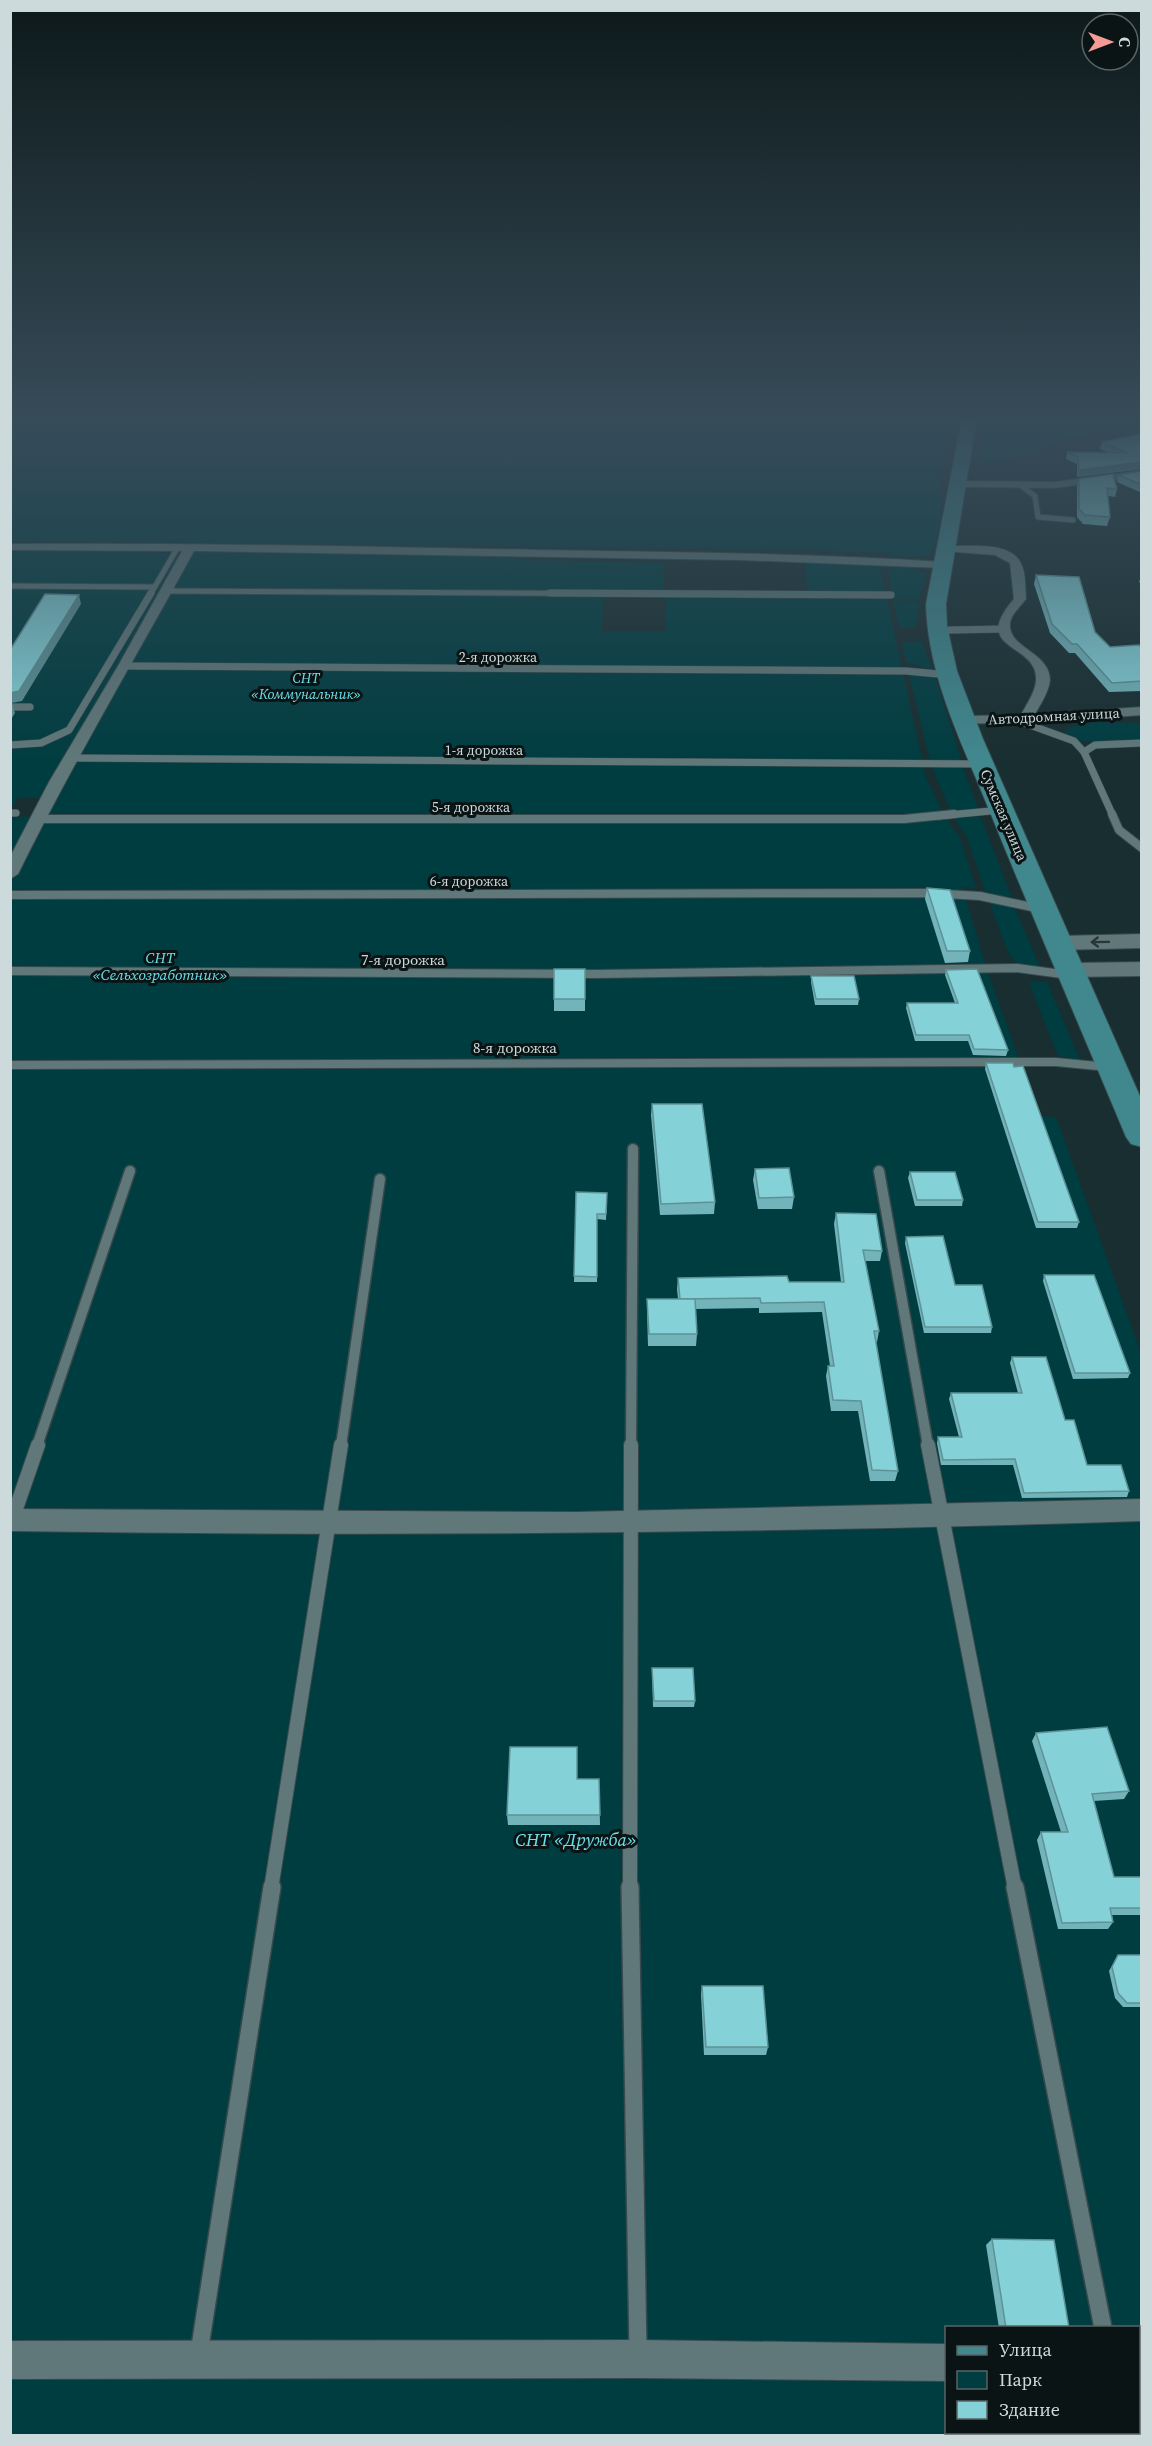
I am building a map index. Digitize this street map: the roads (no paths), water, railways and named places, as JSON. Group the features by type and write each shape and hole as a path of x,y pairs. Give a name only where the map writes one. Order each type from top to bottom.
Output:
{"main road":[{"name":"Сумская улица","path":"950,532 936,604 936,633 982,764 1142,1137"},
{"path":"1058,943 1142,941"},
{"path":"1071,972 1142,969"}],"street":[{"path":"10,547 184,547 804,558 946,557 995,551 1004,553 1015,562 1020,599 1008,610 1004,628 1006,637 1040,665 1043,680 1021,719"},
{"path":"10,874 56,782 168,591 184,547"},
{"name":"Автодромная улица","path":"966,720 1021,719 1142,711"},
{"path":"11,1522 328,1525 941,1517 1142,1510"},
{"path":"10,2360 638,2359 945,2363"}],"lane":[{"path":"10,745 44,743 58,738 69,730 153,587 184,547"},
{"path":"10,586 153,587"},
{"path":"168,591 891,596"},
{"path":"936,633 1004,628"},
{"name":"2-я дорожка","path":"125,666 871,671 950,675"},
{"path":"10,707 30,707"},
{"path":"1021,719 1074,741 1083,752 1119,830 1142,848"},
{"path":"1083,752 1095,745 1142,743"},
{"name":"1-я дорожка","path":"72,758 982,764"},
{"name":"5-я дорожка","path":"38,819 904,819 1001,810"},
{"name":"6-я дорожка","path":"10,895 928,894 980,896 1044,910"},
{"name":"7-я дорожка","path":"10,971 572,974 1017,968 1071,972"},
{"name":"8-я дорожка","path":"10,1065 1056,1062 1112,1068"},
{"path":"633,1149 628,1784 638,2359"},
{"path":"11,1522 130,1171"},
{"path":"879,1171 941,1517 1103,2326"},
{"path":"198,2358 380,1179"}],"park label":[{"name":"СНТ «Коммунальник»","path":"306,686"},
{"name":"СНТ «Сельхозработник»","path":"160,966"},
{"name":"СНТ «Дружба»","path":"576,1840"}]}
